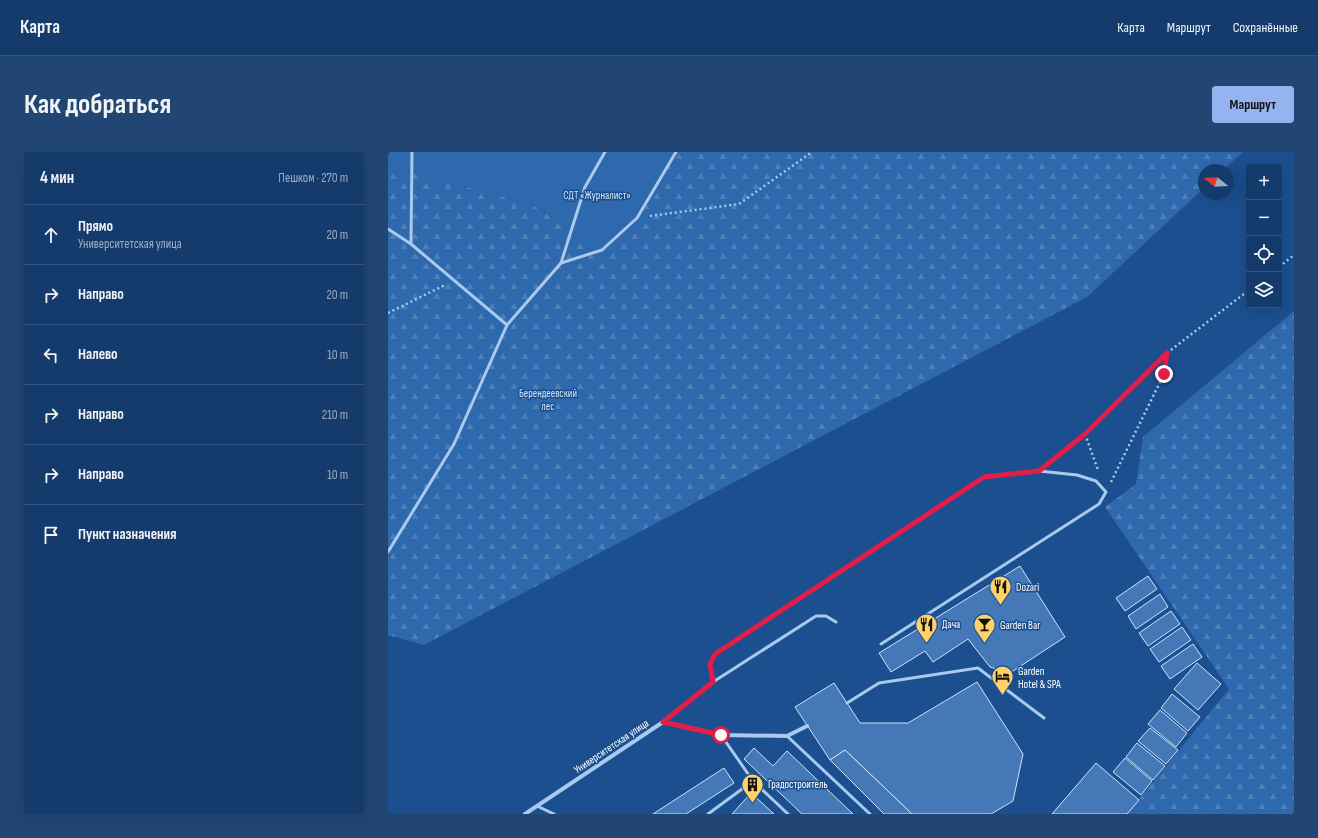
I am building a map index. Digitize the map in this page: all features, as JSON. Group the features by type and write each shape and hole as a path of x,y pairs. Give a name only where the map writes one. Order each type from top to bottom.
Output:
{"street":[{"name":"Университетская улица","path":"525,814 663,722 721,735 787,736 807,726"}],"lane":[{"path":"411,244 412,152"},
{"path":"388,552 454,444 507,325 561,263 585,187 605,152"},
{"path":"561,263 602,250 637,218 676,152"},
{"path":"388,229 411,244 507,325"},
{"path":"713,682 710,664 715,654 984,477 1039,471 1077,475 1096,481 1106,492 1099,504 881,644"},
{"path":"663,722 713,682 816,616 826,616 836,622"},
{"path":"847,703 879,683 978,668 1044,718"},
{"path":"721,735 753,781 788,814"},
{"path":"787,736 870,814"},
{"path":"708,814 753,781"},
{"path":"538,806 554,814"}],"path":[{"path":"637,218 739,204 812,152"},
{"path":"1282,265 1294,255"},
{"path":"388,313 454,280"},
{"path":"1039,471 1085,434 1167,353 1246,292"},
{"path":"1106,492 1164,374 1167,353"},
{"path":"1085,434 1106,492"}],"green space":[{"name":"СДТ «Журналист»","path":"388,152 676,152 637,218 602,250 533,205 395,167 388,161"},
{"name":"Берендеевский лес","path":"676,152 1243,152 1230,164 1198,164 1198,194 1087,297 424,645 388,635 388,161 395,167 533,205 602,250"},
{"path":"1294,311 1294,814 1127,814 1229,689 1105,507 1136,484 1143,437"}],"building":[{"name":"Dozari","path":"1020,566 1065,637 1010,673 990,667 968,639 933,662 925,651 891,672 879,653"},
{"path":"1148,576 1157,589 1125,611 1116,598"},
{"path":"1160,594 1168,607 1136,629 1128,616"},
{"path":"1171,611 1180,624 1148,646 1139,633"},
{"path":"1182,627 1191,640 1159,662 1150,649"},
{"path":"1193,644 1202,657 1170,679 1161,666"},
{"path":"1197,663 1221,684 1198,710 1174,689"},
{"path":"977,682 1023,754 1013,801 991,814 912,814 845,750 830,760 795,707 834,683 860,723 908,723"},
{"path":"1172,694 1200,717 1188,731 1161,708"},
{"path":"1160,710 1187,733 1176,747 1148,724"},
{"path":"1150,728 1178,750 1166,764 1138,741"},
{"path":"1137,743 1165,766 1153,780 1126,757"},
{"path":"754,748 773,766 787,751 853,814 802,814 744,759"},
{"path":"845,750 912,814 884,814 830,760"},
{"path":"1125,758 1152,781 1141,795 1113,772"},
{"path":"1096,763 1139,800 1127,814 1052,814"},
{"path":"724,768 734,783 686,814 653,814"},
{"name":"Градостроитель","path":"751,793 774,814 732,814"}],"place":[{"name":"Dozari","path":"1000,606"},
{"name":"Дача","path":"926,644"},
{"name":"Garden Bar","path":"984,644"},
{"name":"Garden Hotel & SPA","path":"1002,696"},
{"name":"Градостроитель","path":"752,804"}],"route":[{"path":"721,735 663,722 713,682 710,664 715,654 984,477 1039,471 1085,434 1167,353 1164,374"}]}
